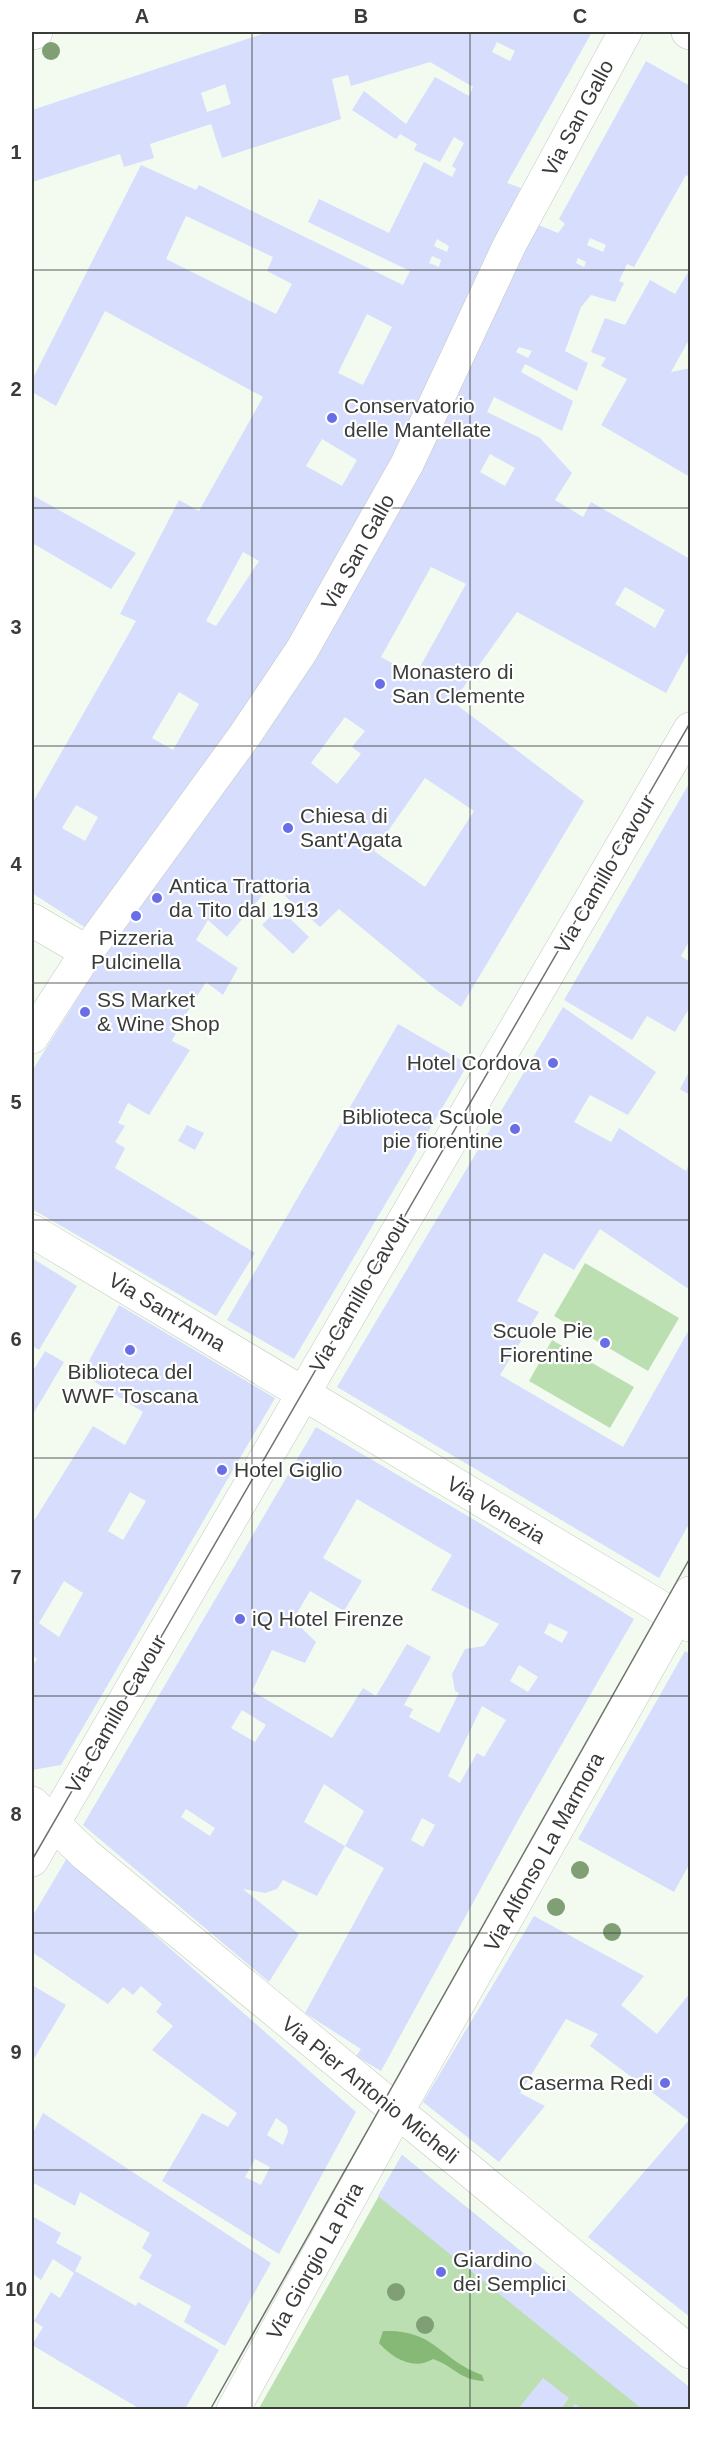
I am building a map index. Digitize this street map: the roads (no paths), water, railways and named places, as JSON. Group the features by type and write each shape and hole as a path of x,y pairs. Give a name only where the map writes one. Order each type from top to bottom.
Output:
{"street":[{"path":"32,33 36,32"},
{"name":"Via San Gallo","path":"32,1036 87,952 244,735 302,650 407,464 509,246 625,32"},
{"name":"Via Camillo Cavour","path":"32,1860 42,1813 302,1392 690,729"},
{"path":"32,920 87,952"},
{"name":"Via Sant'Anna","path":"32,1231 302,1392"},
{"name":"Via Venezia","path":"302,1392 686,1612"},
{"name":"Via Alfonso La Marmora","path":"397,2112 686,1612"},
{"name":"Via Pier Antonio Micheli","path":"42,1813 86,1856 690,2352"},
{"name":"Via Giorgio La Pira","path":"233,2409 397,2112"}],"tram line":[{"path":"32,1860 690,723"},
{"path":"210,2410 690,1558"}],"place":[{"name":"Conservatorio delle Mantellate","path":"332,418"},
{"name":"Monastero di San Clemente","path":"380,684"},
{"name":"Chiesa di Sant'Agata","path":"288,828"},
{"name":"Antica Trattoria da Tito dal 1913","path":"157,898"},
{"name":"Pizzeria Pulcinella","path":"136,916"},
{"name":"SS Market & Wine Shop","path":"85,1012"},
{"name":"Hotel Cordova","path":"553,1063"},
{"name":"Biblioteca Scuole pie fiorentine","path":"515,1129"},
{"name":"Scuole Pie Fiorentine","path":"605,1343"},
{"name":"Biblioteca del WWF Toscana","path":"130,1350"},
{"name":"Hotel Giglio","path":"222,1470"},
{"name":"iQ Hotel Firenze","path":"240,1619"},
{"name":"Caserma Redi","path":"665,2083"},
{"name":"Giardino dei Semplici","path":"441,2272"}]}
